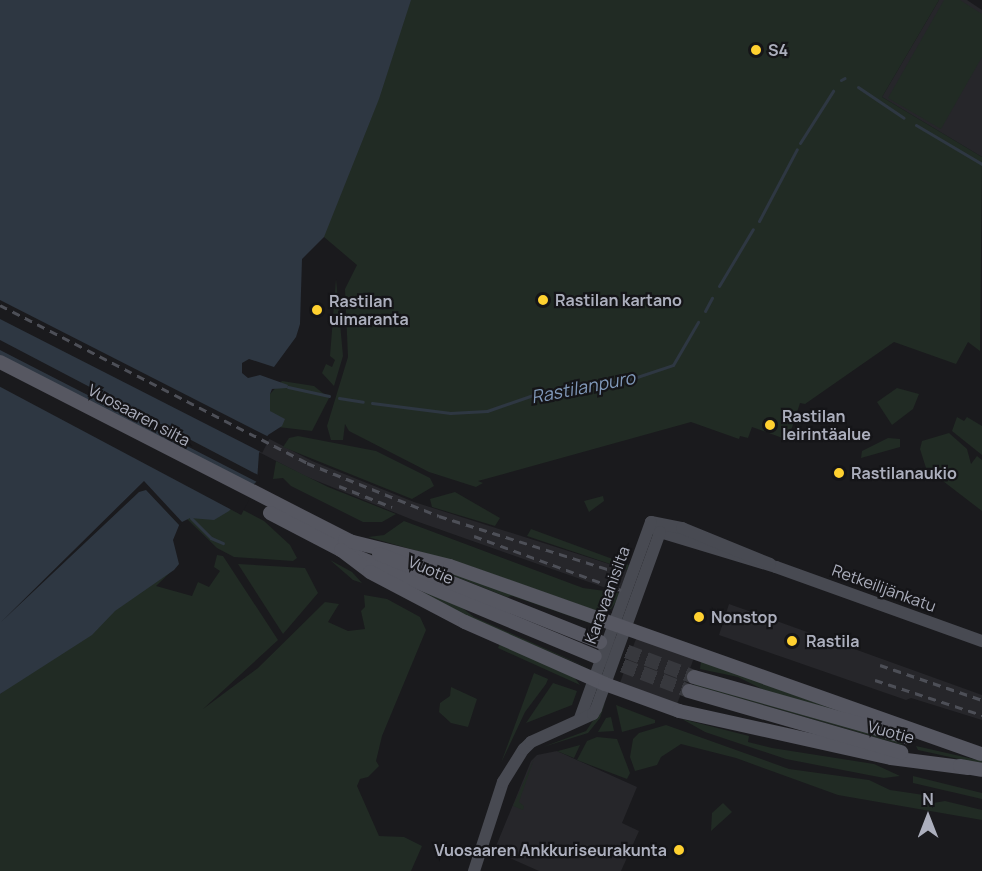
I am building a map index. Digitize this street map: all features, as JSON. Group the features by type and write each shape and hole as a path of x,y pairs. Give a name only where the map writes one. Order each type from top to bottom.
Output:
{"main road":[{"name":"Vuosaaren silta","path":"0,362 260,503"},
{"name":"Vuosaaren silta","path":"0,372 260,503"},
{"name":"Vuotie","path":"260,503 343,545 595,656"},
{"name":"Vuotie","path":"343,545 600,642"},
{"path":"343,545 450,566 982,754"},
{"path":"343,545 369,572 415,597 600,682 716,722 891,758 975,769"},
{"name":"Vuotie","path":"694,677 982,754"},
{"name":"Vuotie","path":"689,691 975,769"}],"street":[{"path":"651,522 660,532"},
{"name":"Karavaanisilta","path":"479,849 501,797 511,784 514,765 531,742 593,714 600,682 648,547 651,522"},
{"name":"Retkeilijänkatu","path":"651,522 663,522 725,543 776,567"},
{"name":"Karavaanisilta","path":"648,547 660,532"},
{"name":"Retkeilijänkatu","path":"660,532 776,567 982,641"},
{"path":"466,871 479,849"},
{"path":"474,871 479,849"}],"shaded area":[{"path":"385,0 939,0 882,97 982,157 980,351 968,342 956,364 894,342 805,404 800,403 788,440 752,427 748,438 740,436 739,439 691,422 478,481 483,483 476,487 429,472 349,431 345,424 343,440 331,440 327,426 348,357 345,289 357,265 324,237 310,238"},
{"path":"939,0 967,0 982,10 982,157 882,97"},
{"path":"944,0 960,0 982,14 982,57 941,129 888,98"},
{"path":"336,279 343,356 334,386 322,373 326,364 332,367 335,360 330,356"},
{"path":"0,300 312,461 414,502 628,570 620,593 413,520 305,476 0,317"},
{"path":"282,381 314,386 329,398 312,431 278,427 270,411 270,394"},
{"path":"897,388 919,394 913,409 892,425 877,402"},
{"path":"957,417 964,421 967,417 982,426 982,455 952,431"},
{"path":"949,433 967,449 971,464 977,456 982,460 982,511 926,468 920,449 922,441"},
{"path":"298,436 376,451 430,478 434,486 412,499 283,447 289,438"},
{"path":"888,438 900,439 900,447 861,458 862,451"},
{"path":"276,461 328,487 396,514 382,522 363,522 291,486 283,478 273,479"},
{"path":"203,489 264,521 290,545 297,558 293,561 234,557 217,548 187,519"},
{"path":"455,492 500,518 495,526 432,507 430,499"},
{"path":"603,496 604,501 589,512 584,501"},
{"path":"404,521 583,588 620,593 618,599 611,609 600,612 467,565 368,537 384,535"},
{"path":"531,529 629,565 628,570 527,536"},
{"path":"217,555 223,556 278,640 203,709 258,668 325,602 339,604 328,622 348,631 365,629 361,611 365,607 364,595 387,599 420,617 426,630 382,736 376,761 379,766 368,777 360,779 357,786 379,836 404,837 422,846 411,871 0,871 0,694 179,564 156,586 192,596 198,582 209,587 220,571 214,567"},
{"path":"330,560 352,572 362,583 353,580"},
{"path":"416,561 604,626 604,628 512,596 507,597"},
{"path":"238,564 305,568 318,593 283,634"},
{"path":"407,585 461,607 474,617 591,669 468,618"},
{"path":"729,604 982,695 982,720 911,698 906,700 719,635"},
{"path":"637,636 694,657 677,705 620,684"},
{"path":"500,643 574,677 580,685 498,648"},
{"path":"701,661 851,715 768,692 738,677 700,669"},
{"path":"534,673 548,679 525,712 501,763"},
{"path":"553,683 577,691 572,705 526,723"},
{"path":"694,683 903,743 902,745 693,685"},
{"path":"451,687 477,699 468,727 451,723 439,712 440,703 450,696"},
{"path":"605,703 600,718 588,733 543,747 586,731"},
{"path":"616,705 655,720 655,723 622,732"},
{"path":"611,717 614,731 598,732 606,718"},
{"path":"682,719 749,736 748,742 874,764 900,776 884,778 786,759 705,732"},
{"path":"666,725 789,769 869,780 890,790 924,795 933,803 945,801 982,810 982,820 838,795 736,758 681,744 661,757 657,765 635,771 630,757 633,739 639,733"},
{"path":"597,737 617,739 630,773 627,779 577,760 587,741"},
{"path":"580,745 574,758 557,751 558,751"},
{"path":"916,746 982,761 982,764 918,750"},
{"path":"557,751 637,787 622,823 639,831 621,871 539,871 494,851 531,761 537,755"},
{"path":"534,759 519,802 524,806 523,810 513,806"},
{"path":"913,776 982,793 982,799 913,783"},
{"path":"723,803 732,812 711,831 712,813"}],"water":[{"path":"0,0 411,0 379,99 324,237 302,259 300,324 296,337 274,367 249,359 242,363 242,373 248,378 260,375 288,385 287,388 272,389 270,394 270,411 285,419 282,426 268,435 259,453 257,481 229,511 214,520 190,518 180,523 173,540 179,564 174,570 115,611 92,635 0,694"}],"pier":[{"path":"0,300 270,438 262,453 0,319"},
{"path":"0,340 260,476 259,483 0,350"},
{"path":"0,355 254,490 241,515 0,387"},
{"path":"144,481 183,523 180,526 146,490 139,492 0,623"}],"waterway":[{"path":"841,80 845,78"},
{"path":"858,87 904,118"},
{"path":"800,143 833,91"},
{"path":"916,125 982,164"},
{"path":"759,221 797,149"},
{"path":"719,286 753,229"},
{"path":"705,311 712,298"},
{"name":"Rastilanpuro","path":"372,403 450,413 487,411 542,392 628,380 673,365 698,322"},
{"name":"Rastilanpuro","path":"288,387 329,396"},
{"name":"Rastilanpuro","path":"339,398 363,402"},
{"path":"191,518 211,538 223,543"}],"tunnel":[{"path":"607,644 694,677"},
{"path":"603,658 689,691"}],"railway":[{"path":"0,305 307,463 439,516 626,575"},
{"path":"339,486 392,507"},
{"path":"474,536 621,590"},
{"path":"880,665 982,700"},
{"path":"875,680 982,715"}],"place":[{"name":"S4","path":"756,50"},
{"name":"Rastilan kartano","path":"543,300"},
{"name":"Rastilan uimaranta","path":"317,310"},
{"name":"Rastilan leirintäalue","path":"770,425"},
{"name":"Rastilanaukio","path":"839,473"},
{"name":"Nonstop","path":"699,617"},
{"name":"Rastila","path":"792,641"},
{"name":"Vuosaaren Ankkuriseurakunta","path":"679,850"}]}
